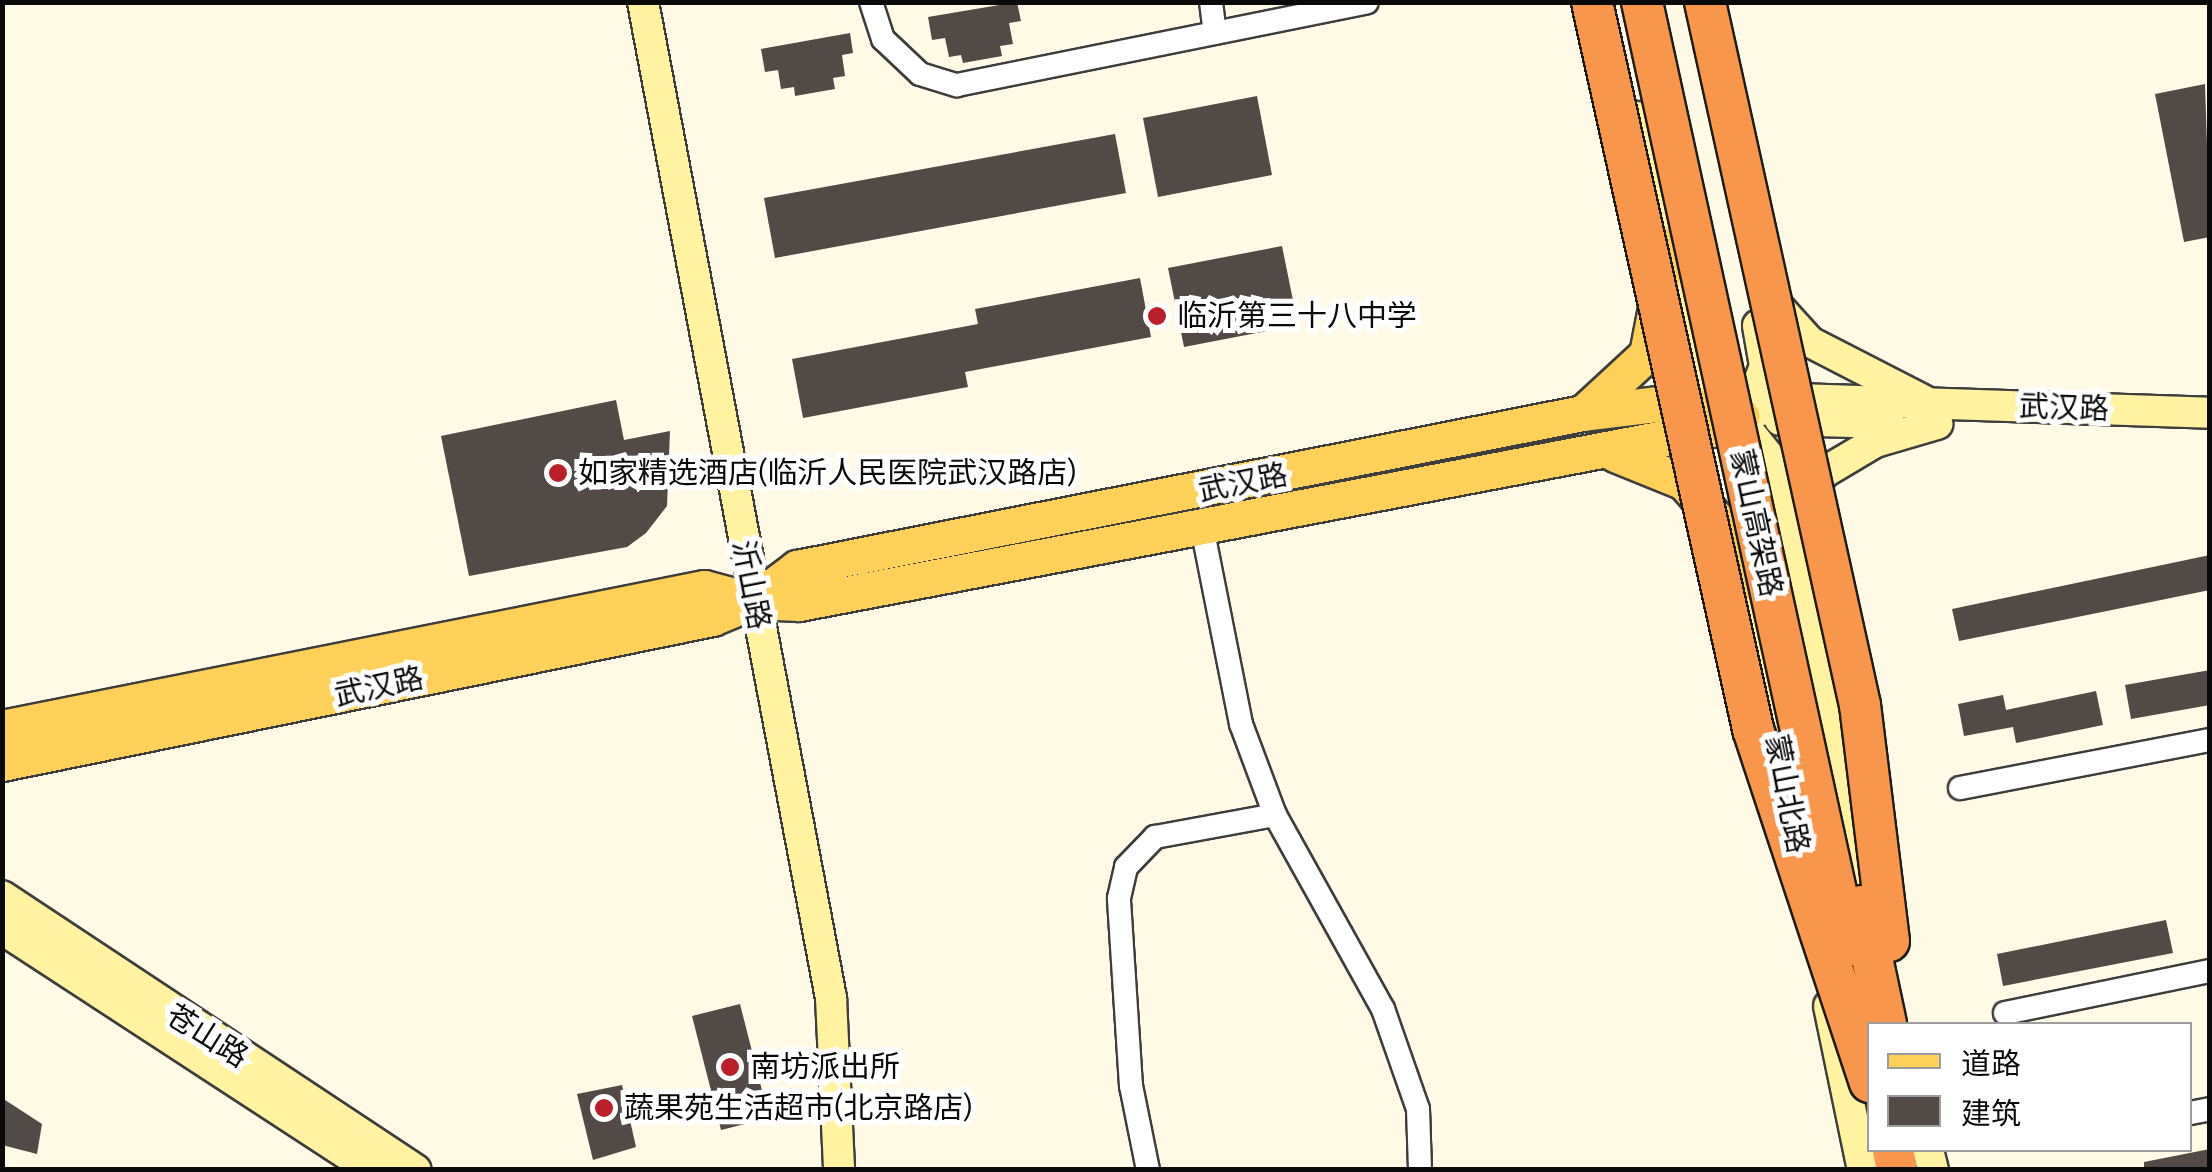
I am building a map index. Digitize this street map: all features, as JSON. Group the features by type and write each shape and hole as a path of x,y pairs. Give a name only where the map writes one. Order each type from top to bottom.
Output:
{"highway":[{"path":"1592,2 1753,730 1867,1073"},
{"name":"蒙山高架路","path":"1642,2 1867,1030"},
{"name":"蒙山高架路","path":"1664,2 1886,1022"},
{"path":"1704,2 1860,705 1899,1022"}],"main road":[{"name":"沂山路","path":"643,2 830,998 839,1170"},
{"path":"1572,2 1652,339"},
{"name":"蒙山北路","path":"1610,2 1700,371 1742,416 1770,459 1899,1022"},
{"name":"蒙山北路","path":"1688,2 1748,270 1765,366 1742,416 1732,464 1750,581 1869,1022"},
{"path":"1722,2 1792,326"},
{"path":"1583,413 1648,354 1668,245"},
{"path":"1748,270 1792,326 1936,415"},
{"name":"武汉路","path":"2,728 704,588 754,602 799,603 1609,453 1798,399 1936,415 2210,430"},
{"name":"武汉路","path":"2,763 712,618 754,602 797,568 1583,413 1674,402 1742,416"},
{"name":"武汉路","path":"1936,415 2210,413"},
{"path":"1797,582 1803,508 1824,472 1875,442 1936,415"},
{"path":"1609,453 1684,482 1734,539 1750,581"},
{"name":"苍山路","path":"2,896 416,1170"},
{"name":"苍山路","path":"2,929 371,1170"}],"street":[{"path":"871,2 883,39 920,74 957,85 1367,2"},
{"path":"1211,2 1215,33"},
{"path":"1202,527 1240,724 1275,814 1383,1008 1418,1108 1420,1170"},
{"path":"1960,788 2210,740"},
{"path":"1148,1170 1130,1086 1119,898 1126,867 1156,837 1275,814"},
{"path":"2005,1013 2210,971"}],"building":[{"path":"1017,2 1021,21 1009,23 1013,44 1000,46 1002,56 963,63 961,55 949,57 945,38 932,40 928,17"},
{"path":"850,33 853,53 842,55 845,76 833,78 835,89 795,96 794,87 781,89 778,70 765,72 761,49"},
{"path":"2205,84 2210,237 2184,242 2155,94"},
{"path":"1257,96 1272,175 1158,197 1143,118"},
{"path":"1115,134 1126,193 775,258 764,198"},
{"path":"1282,246 1298,325 1184,347 1168,268"},
{"path":"1140,278 1151,337 965,372 968,387 803,418 792,359 978,324 975,309"},
{"name":"如家精选酒店(临沂人民医院武汉路店)","path":"616,400 624,440 670,431 667,506 646,533 627,547 469,576 441,436"},
{"path":"2210,555 2210,590 1959,641 1952,609"},
{"path":"2210,670 2210,705 2131,719 2125,685"},
{"path":"2096,691 2103,725 2016,743 2013,727 1964,736 1958,704 2003,695 2006,710"},
{"path":"2166,920 2173,953 2003,986 1997,954"},
{"name":"南坊派出所","path":"740,1004 769,1118 721,1130 692,1016"},
{"name":"蔬果苑生活超市(北京路店)","path":"622,1085 636,1147 593,1160 577,1094"},
{"path":"2,1098 42,1124 37,1154 2,1145"},
{"path":"2210,1149 2210,1170 2144,1170 2144,1162"}],"place":[{"name":"临沂第三十八中学","path":"1157,316"},
{"name":"如家精选酒店(临沂人民医院武汉路店)","path":"558,473"},
{"name":"南坊派出所","path":"730,1067"},
{"name":"蔬果苑生活超市(北京路店)","path":"604,1108"}]}
